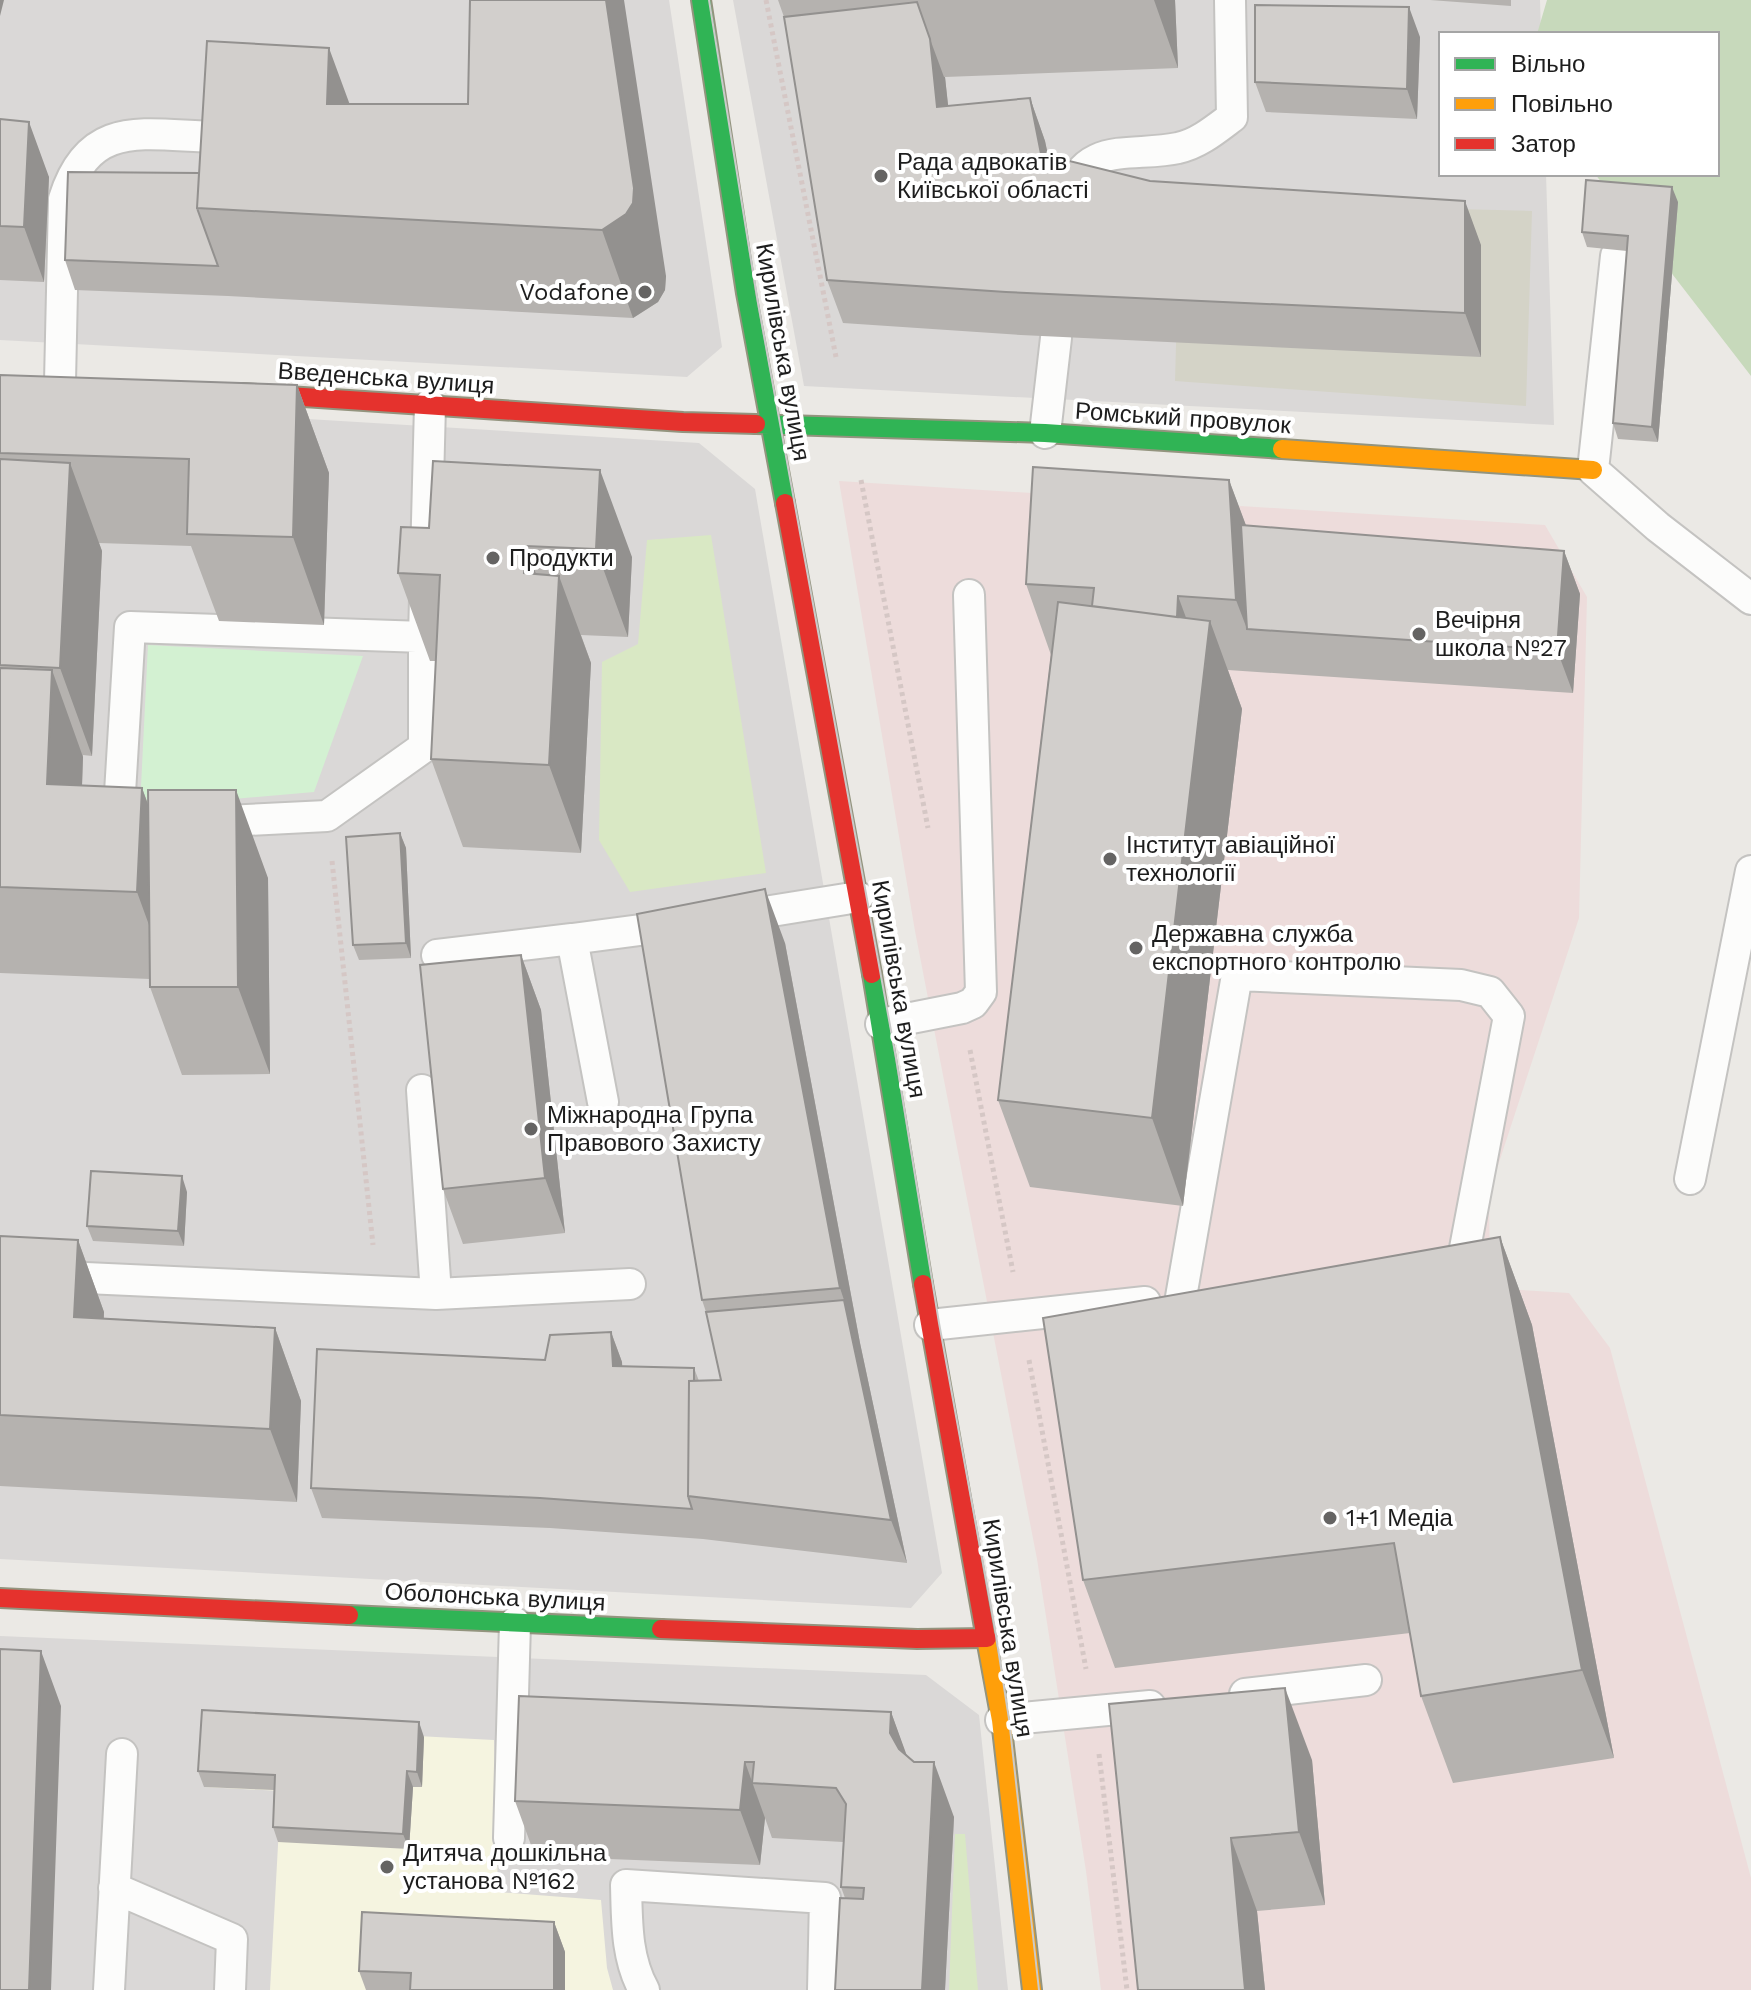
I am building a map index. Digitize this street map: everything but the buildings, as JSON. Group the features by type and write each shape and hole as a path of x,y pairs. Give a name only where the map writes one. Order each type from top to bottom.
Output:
{"street":[{"name":"Кирилівська вулиця","path":"701,0 746,293 881,1024 930,1325 1001,1720 1032,1990"},
{"name":"Введенська вулиця","path":"230,393 770,425"},
{"name":"Ромський провулок","path":"770,425 1045,433 1593,470"},
{"name":"Оболонська вулиця","path":"0,1598 515,1623 917,1639 987,1638"}],"lane":[{"path":"1069,201 1073,181 1097,158 1131,151 1178,148 1207,136 1232,117 1230,0"},
{"path":"60,382 64,199 72,173 93,148 120,135 218,137"},
{"path":"1616,256 1593,470 1658,527 1751,599"},
{"path":"1045,433 1056,338"},
{"path":"177,823 327,816 424,747 430,405"},
{"path":"881,1024 962,1008 973,1003 981,992 969,595"},
{"path":"147,824 118,826 130,627 424,637"},
{"path":"1690,1179 1751,871"},
{"path":"437,955 779,911 858,897"},
{"path":"572,939 603,1102"},
{"path":"1181,1297 1237,975 1461,985 1490,992 1509,1016 1462,1264 1453,1281 1429,1302"},
{"path":"422,1090 436,1294"},
{"path":"0,1289 42,1276 436,1294 630,1284"},
{"path":"930,1325 1181,1297 1212,1299"},
{"path":"509,1838 515,1623"},
{"path":"1217,1698 1366,1680"},
{"path":"1001,1720 1172,1703"},
{"path":"109,1990 122,1754"},
{"path":"644,1990 634,1973 626,1885 825,1898 823,1990"},
{"path":"114,1888 232,1939 230,1990"}],"path":[{"path":"766,0 836,357"},
{"path":"860,475 930,840"},
{"path":"327,816 378,1290"},
{"path":"962,1008 1094,1711 1127,1990"}],"shaded area":[{"path":"0,0 669,0 722,347 687,377 0,340"},
{"path":"733,0 1540,0 1541,32 1439,32 1439,176 1546,176 1554,425 804,386"},
{"path":"1180,202 1532,211 1526,406 1175,381"},
{"path":"0,400 699,443 755,489 942,1573 911,1608 0,1559"},
{"path":"839,481 1545,525 1587,597 1579,918 1489,1193 1490,1288 1569,1293 1610,1348 1751,1878 1751,1990 1101,1990 1086,1871 1037,1559 915,931"},
{"path":"0,1636 926,1675 979,1715 1008,1990 0,1990"},
{"name":"Дитяча дошкільна установа №162","path":"207,1725 494,1740 498,1892 601,1900 607,1968 613,1990 270,1990 281,1791 204,1787"}],"green space":[{"path":"1547,0 1751,0 1751,376 1597,176 1719,176 1719,32 1538,32"},
{"path":"711,535 766,873 630,892 599,840 602,662 638,644 647,540"},
{"path":"148,645 363,656 314,792 140,807"},
{"path":"955,1834 965,1834 978,1990 949,1990"}],"tram line":[{"path":"709,0 758,303 896,1058 939,1323 995,1629 1009,1719 1039,1990"}],"traffic: fast":[{"path":"701,0 746,293 785,503"},
{"path":"756,424 1045,433 1282,449"},
{"path":"872,974 923,1284"},
{"path":"349,1615 661,1629"}],"traffic: slow":[{"path":"1282,449 1593,470"},
{"path":"985,1633 1001,1720 1032,1990"}],"traffic: jam":[{"path":"242,393 756,424"},
{"path":"785,503 872,974"},
{"path":"923,1284 985,1633"},
{"path":"0,1598 349,1615"},
{"path":"661,1629 917,1639 987,1638"}],"place":[{"name":"Рада адвокатів Київської області","path":"881,176"},
{"name":"Vodafone","path":"645,292"},
{"name":"Продукти","path":"493,558"},
{"name":"Вечірня школа №27","path":"1419,634"},
{"name":"Інститут авіаційної технології","path":"1110,859"},
{"name":"Державна служба експортного контролю","path":"1136,948"},
{"name":"Міжнародна Група Правового Захисту","path":"531,1129"},
{"name":"1+1 Медіа","path":"1330,1518"},
{"name":"Дитяча дошкільна установа №162","path":"387,1867"}]}
